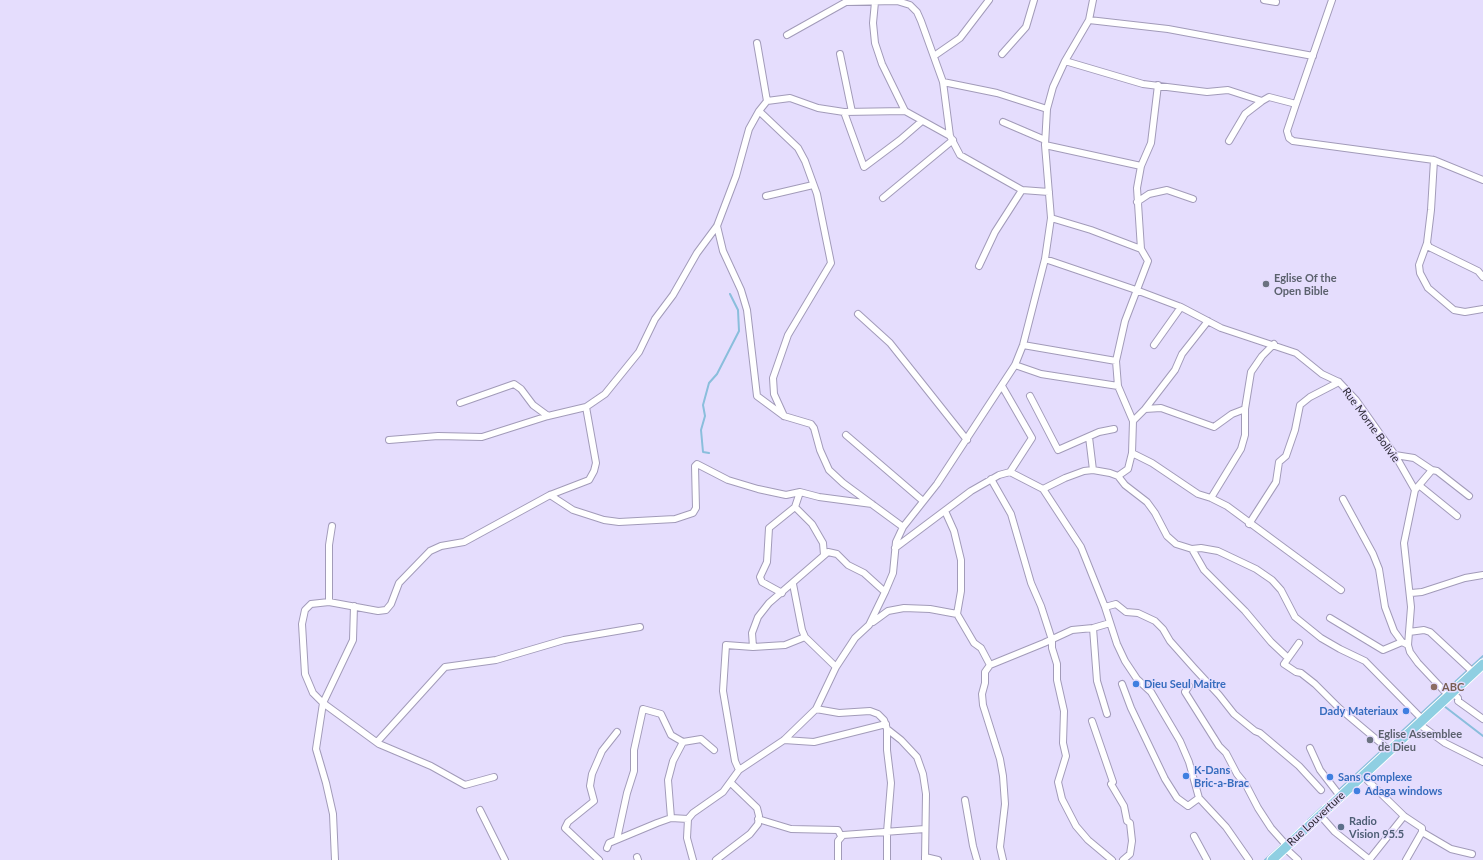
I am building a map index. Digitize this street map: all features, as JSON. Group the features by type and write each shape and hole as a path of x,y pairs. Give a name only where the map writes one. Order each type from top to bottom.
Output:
{"main road":[{"name":"Rue Louverture","path":"1272,860 1285,845 1320,815 1389,750 1471,669 1483,664"}],"street":[{"path":"787,35 846,2 897,0 910,5 917,12 943,82 952,138 960,155 1022,190 1049,192"},
{"path":"934,56 960,38 989,0"},
{"path":"1002,54 1026,27 1034,0"},
{"path":"869,625 893,573 895,548 903,527 967,440 977,421 1015,365 1023,345 1045,259 1051,218 1045,142 1047,109 1053,87 1089,20 1094,0"},
{"path":"1264,0 1276,2"},
{"path":"1332,0 1287,131 1289,138 1293,141 1434,160 1483,180"},
{"path":"875,2 873,23 875,43 882,64 906,111 952,138"},
{"path":"1089,20 1168,29 1313,56"},
{"path":"757,43 767,101"},
{"path":"840,54 852,112"},
{"path":"1066,61 1143,84 1207,92 1228,90 1262,101"},
{"path":"943,82 997,93 1047,109"},
{"path":"1118,476 1128,469 1132,453 1133,422 1118,386 1116,361 1124,321 1148,261 1141,249 1137,188 1141,166 1151,143 1158,85"},
{"path":"1229,141 1245,114 1269,97 1296,104"},
{"path":"389,440 438,436 482,438 548,416 586,407 605,394 639,352 655,319 673,295 697,252 717,226 736,176 749,129 759,111 767,101 790,98 818,108 844,112 906,111"},
{"path":"759,111 798,148 805,161 813,185 831,263 788,335 773,378 774,394 784,416"},
{"path":"844,112 864,167 900,140 922,121"},
{"path":"1003,122 1045,142 1141,166"},
{"path":"883,198 952,138"},
{"path":"1434,160 1431,210 1426,243 1419,265 1420,274 1428,288 1454,310 1465,312 1483,309"},
{"path":"766,196 813,185"},
{"path":"980,266 995,232 1022,190"},
{"path":"1137,202 1149,194 1167,190 1193,199"},
{"path":"1051,218 1091,230 1141,249"},
{"path":"717,226 723,252 741,290 747,310 757,396 784,416 811,424 814,428 820,450 828,470 903,527"},
{"path":"1426,243 1429,247 1478,271 1483,277"},
{"name":"Rue Morne Bolivie","path":"1045,259 1181,307 1246,338 1274,344 1296,353 1322,374 1339,382 1356,400 1395,454 1417,488"},
{"path":"1154,345 1181,307"},
{"path":"858,314 890,343 967,440"},
{"path":"1133,422 1175,370 1182,354 1208,321"},
{"path":"1211,498 1241,449 1245,435 1245,409 1251,372 1262,356 1274,344"},
{"path":"1023,345 1116,361"},
{"path":"1015,365 1041,374 1118,386"},
{"path":"1249,524 1276,482 1279,462 1286,456 1295,430 1300,405 1310,397 1339,382"},
{"path":"460,403 514,384 521,389 533,405 548,416"},
{"path":"895,548 971,491 999,475 1010,472 1032,438 1002,386"},
{"path":"1030,396 1058,450 1099,432 1114,429"},
{"path":"494,777 465,785 431,766 377,742 323,703 313,693 305,674 302,624 305,610 311,604 328,602 386,610 391,604 399,583 430,551 441,546 464,542 550,495 589,480 596,463 586,407"},
{"path":"1145,409 1161,408 1214,427 1232,414 1245,409"},
{"path":"846,435 923,501"},
{"path":"1089,437 1094,470"},
{"path":"1132,453 1152,463 1198,494 1211,498 1227,506 1249,524 1341,590"},
{"path":"1395,454 1414,458 1432,470 1437,471 1469,496"},
{"path":"550,495 573,510 604,520 619,522 675,519 693,513 696,508 695,466 698,464 728,480 758,489 786,495 800,492 819,497 872,504"},
{"path":"1042,489 1065,478 1094,470 1118,476 1125,485 1147,502 1155,513 1166,536 1176,544 1192,549 1201,548 1218,551 1256,569 1272,580 1281,590 1295,617 1321,638 1365,661 1445,743 1483,762"},
{"path":"1405,644 1409,632 1411,593 1405,567 1404,543 1417,488 1432,470"},
{"path":"1010,472 1042,489 1081,547 1105,608 1116,644 1125,661 1137,678 1150,692 1180,742 1189,762 1199,798 1226,827 1249,860"},
{"path":"991,479 1011,514 1031,583 1041,606 1052,640 1052,648 1058,664 1057,680 1064,711 1063,743 1066,756 1058,782 1062,799 1076,826 1088,840 1112,860"},
{"path":"1417,488 1457,516"},
{"path":"782,593 762,582 760,577 767,562 769,528 795,507 800,492"},
{"path":"1343,499 1350,515 1359,526 1379,569 1385,606 1394,631 1418,663 1447,692 1458,698 1458,701 1483,719"},
{"path":"795,507 812,524 822,543 824,555"},
{"path":"945,510 954,531 961,560 961,591 957,614 974,643 981,648 990,664"},
{"path":"328,602 329,545 332,526"},
{"path":"1192,549 1204,570 1245,611 1271,642 1288,658"},
{"path":"753,647 752,633 758,617 769,604 828,552 837,554 848,565 864,573 885,592"},
{"path":"1411,593 1422,592 1465,578 1483,575"},
{"path":"793,584 802,630 805,637 836,667"},
{"path":"1105,608 1116,604 1126,612 1138,613 1155,621 1163,629 1170,641 1219,695 1234,714 1255,731 1260,733 1299,766 1321,790"},
{"path":"335,860 333,814 316,749 323,703 353,640 354,606"},
{"path":"693,860 687,838 688,818 723,792 739,770 784,740 816,709 836,667 855,638 888,611 904,608 930,609 957,614"},
{"path":"1330,618 1383,650 1405,644"},
{"path":"1003,860 1000,847 1005,804 1003,776 1000,759 984,710 982,694 985,683 985,672 990,664 1052,640 1072,630 1093,628 1110,623"},
{"path":"377,742 445,667 496,660 564,640 640,627"},
{"path":"1093,628 1097,681 1107,714"},
{"path":"1409,632 1424,630 1430,632 1471,669"},
{"path":"739,770 735,761 723,692 726,645 753,647 785,645 805,637"},
{"path":"1299,643 1284,664 1296,672 1301,673 1315,684 1339,708 1389,750"},
{"path":"1122,684 1131,708 1165,779 1177,798 1188,806 1199,798"},
{"path":"1189,686 1185,692 1219,746 1226,753 1258,808 1298,860"},
{"path":"617,840 627,793 634,771 634,750 644,709 661,714 671,735 683,742 701,739 714,750"},
{"path":"816,709 839,713 870,711 878,714 887,727 917,757 923,774 926,794 925,858 938,860"},
{"path":"1092,721 1113,782 1111,784 1124,806 1128,821 1130,823 1132,841 1130,854 1123,860"},
{"path":"784,740 814,742 887,727"},
{"path":"887,727 887,750 891,784 887,832 887,860"},
{"path":"599,860 566,828 568,822 594,801 590,786 592,774 602,751 616,732"},
{"path":"670,818 668,780 673,761 683,742"},
{"path":"1310,748 1320,770 1340,796"},
{"path":"1362,775 1404,816 1422,828 1422,832 1451,849 1472,854"},
{"path":"716,860 750,834 758,824 757,808 731,783"},
{"path":"965,800 977,860"},
{"path":"480,810 505,860"},
{"path":"1320,815 1335,832 1370,860 1404,816"},
{"path":"607,848 609,843 670,818 688,818"},
{"path":"758,819 791,828 838,830 841,836"},
{"path":"841,836 925,829"},
{"path":"1406,860 1422,832"},
{"path":"838,860 838,841 841,836"},
{"path":"1194,836 1207,860"}],"waterway":[{"path":"709,453 703,452 701,430 705,416 703,405 709,383 717,374 739,331 738,310 730,294"},
{"path":"1398,735 1483,656"},
{"path":"1444,706 1483,736"},
{"path":"1339,790 1380,752"},
{"path":"1308,820 1322,807"},
{"path":"1265,860 1299,829"}],"place":[{"name":"Eglise Of the Open Bible","path":"1266,284"},
{"name":"Dieu Seul Maitre","path":"1136,684"},
{"name":"ABC","path":"1434,687"},
{"name":"Dady Materiaux","path":"1406,711"},
{"name":"Eglise Assemblee de Dieu","path":"1370,740"},
{"name":"K-Dans Bric-a-Brac","path":"1186,776"},
{"name":"Sans Complexe","path":"1330,777"},
{"name":"Adaga windows","path":"1357,791"},
{"name":"Radio Vision 95.5","path":"1341,827"}]}
